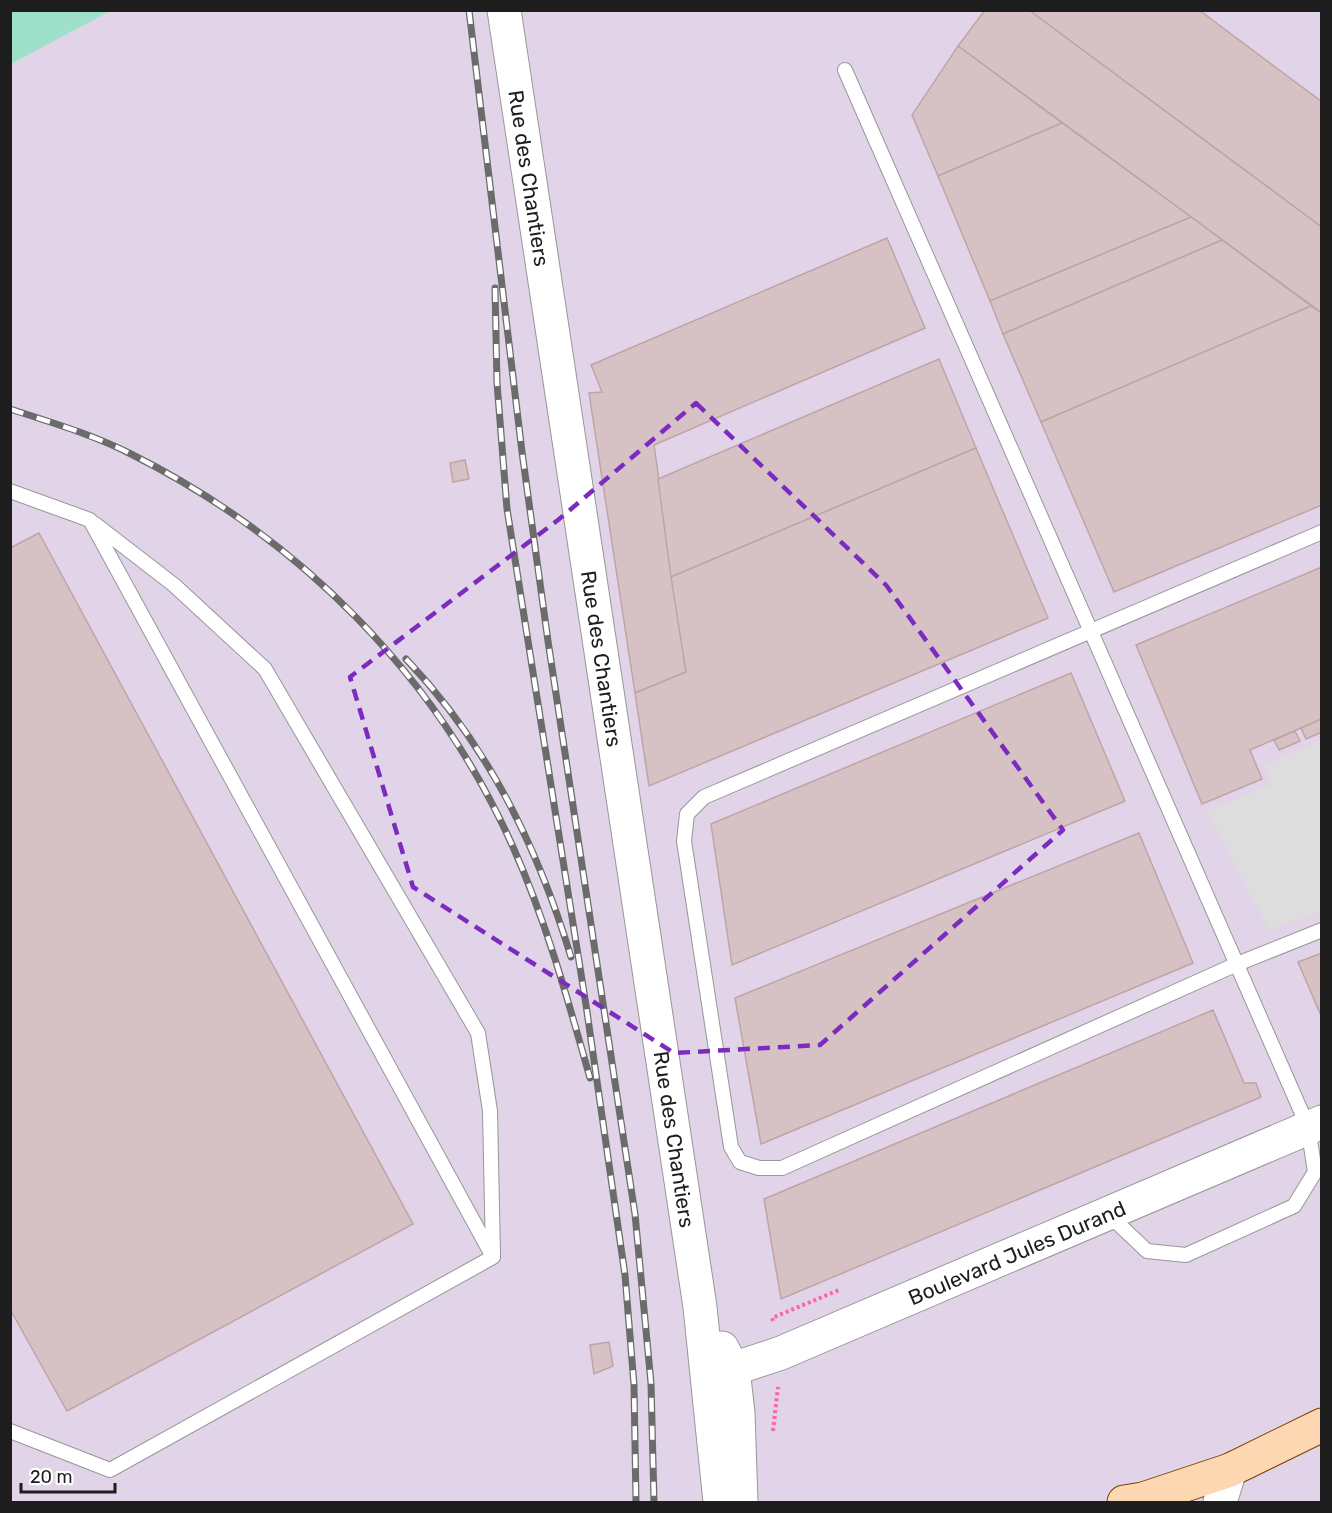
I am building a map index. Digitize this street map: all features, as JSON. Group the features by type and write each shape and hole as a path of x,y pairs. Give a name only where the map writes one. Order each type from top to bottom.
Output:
{"main road":[{"path":"1124,1503 1143,1499 1230,1470 1322,1425"}],"street":[{"name":"Rue des Chantiers","path":"504,10 700,1307 720,1370 738,1413 741,1503"},
{"name":"Boulevard Jules Durand","path":"720,1370 781,1353 1315,1124"},
{"name":"Rue des Chantiers","path":"720,1370 720,1503"},
{"path":"1220,1503 1230,1470"}],"lane":[{"path":"845,70 1237,964 1315,1124 1315,1172 1294,1206 1186,1255 1147,1251 1107,1213"},
{"path":"10,492 90,520 174,585 265,669 478,1033 490,1111 493,1257"},
{"path":"90,520 493,1257"},
{"path":"1322,532 704,797 687,814 684,840 731,1147 740,1162 759,1168 782,1168 1237,964 1322,930"},
{"path":"10,1431 110,1470 493,1257"}],"highlighted area":[{"path":"696,403 886,585 1063,830 820,1045 674,1053 413,887 350,677 558,520"}],"shaded area":[{"path":"11,10 110,10 110,11 11,64"},
{"path":"110,10 1321,11 1321,1502 11,1502 11,64"},
{"path":"1321,740 1321,911 1269,930 1207,811 1272,784 1264,766"}],"building":[{"path":"985,10 1029,10 1322,227 1322,313 958,46"},
{"path":"1029,10 1199,10 1322,102 1322,227"},
{"path":"958,46 1062,123 938,176 912,115"},
{"path":"1062,123 1191,217 990,301 938,176"},
{"path":"1191,217 1222,240 1003,334 990,301"},
{"path":"887,238 925,328 654,445 686,672 635,693 589,393 602,392 591,365"},
{"path":"1222,240 1311,306 1041,422 1003,334"},
{"path":"1311,306 1322,313 1322,505 1114,592 1041,422"},
{"path":"939,359 976,448 671,577 658,479"},
{"path":"976,448 1048,618 649,786 635,693 686,672 671,577"},
{"path":"465,460 469,479 453,482 450,463"},
{"path":"39,533 413,1224 67,1411 10,1309 10,548"},
{"path":"1322,567 1322,719 1250,750 1262,779 1202,804 1136,645"},
{"path":"1071,673 1125,801 732,965 711,824"},
{"path":"1321,719 1322,732 1306,739 1301,728"},
{"path":"1295,731 1300,741 1279,750 1274,740"},
{"path":"1139,833 1193,963 761,1144 735,998"},
{"path":"1322,953 1322,1018 1298,962"},
{"path":"1213,1010 1244,1083 1256,1083 1261,1097 781,1299 764,1199"},
{"path":"609,1342 613,1366 594,1374 590,1345"}],"railway":[{"path":"469,10 522,452 548,641 635,1214 651,1383 654,1502"},
{"path":"495,288 497,383 507,509 586,1005 625,1275 634,1385 636,1502"},
{"path":"10,409 115,446 191,487 249,526 304,569 356,617 402,668 444,724 481,784 513,847 546,932 590,1078"},
{"path":"406,659 461,726 485,761 506,798 542,875 571,957"}]}
